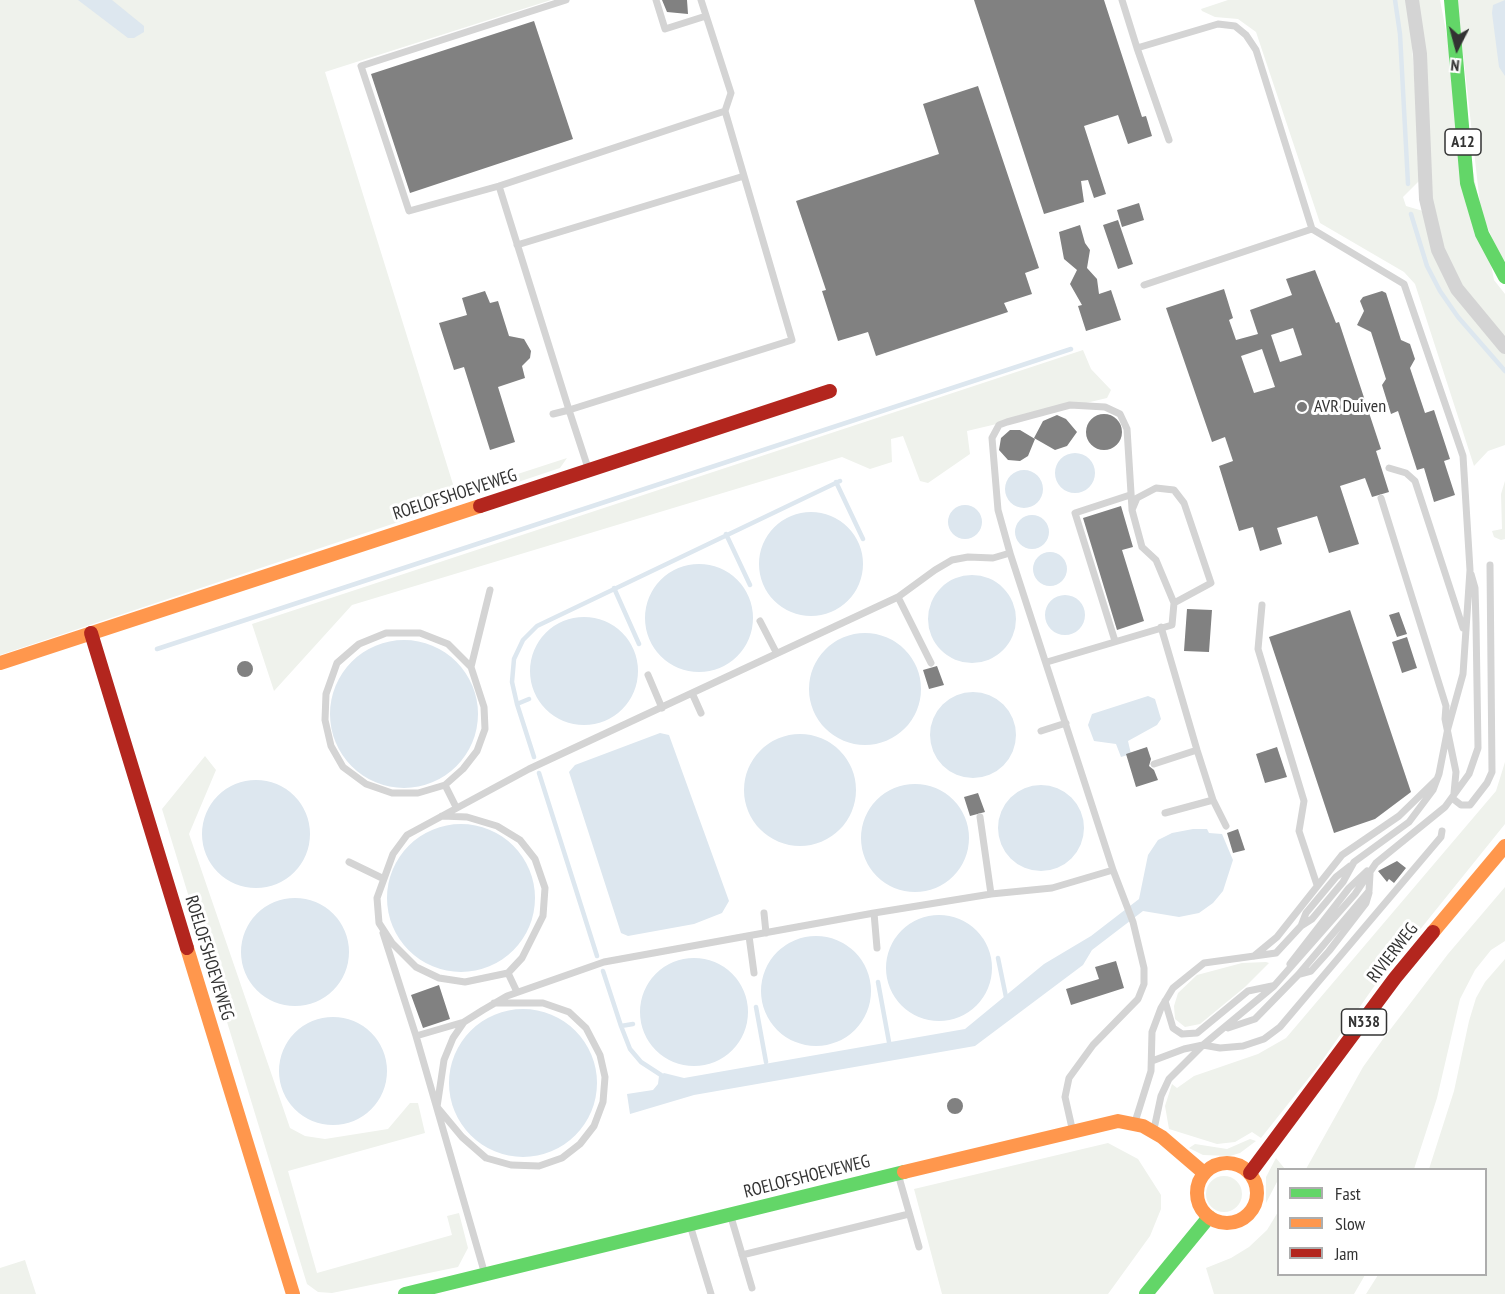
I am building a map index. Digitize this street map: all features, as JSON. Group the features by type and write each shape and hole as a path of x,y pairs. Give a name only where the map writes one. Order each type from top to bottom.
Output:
{"main road":[{"name":"A12","path":"1451,0 1458,49 1467,183 1482,234 1505,277"},
{"name":"ROELOFSHOEVEWEG","path":"0,663 830,391"},
{"name":"ROELOFSHOEVEWEG","path":"92,633 293,1294"},
{"name":"RIVIERWEG","path":"1250,1173 1395,978 1505,846"},
{"name":"ROELOFSHOEVEWEG","path":"405,1294 1118,1121 1134,1123 1154,1131 1204,1173"},
{"path":"1231,1163 1250,1173 1257,1186 1258,1196 1256,1204 1244,1219 1226,1223 1209,1217 1198,1197 1198,1186 1204,1173 1217,1165 1231,1163"},
{"path":"1146,1294 1209,1217"}],"street":[{"path":"1412,0 1420,54 1426,199 1438,250 1466,301 1505,347"}],"lane":[{"path":"566,0 361,66 409,211 499,186 725,111"},
{"path":"656,0 665,29 706,16"},
{"path":"553,414 792,340 725,111 731,93 701,0"},
{"path":"1122,0 1169,140"},
{"path":"1134,1123 1141,1109 1152,1061 1152,1032 1173,988 1204,963 1276,953 1300,926 1336,877 1409,822 1423,806 1438,778 1448,728 1463,674 1470,570 1463,456 1404,284 1312,229 1256,50 1246,35 1235,26 1218,24 1137,48"},
{"path":"517,245 744,176"},
{"path":"499,186 568,410 589,470"},
{"path":"1143,285 1312,229"},
{"path":"1047,662 1172,625 1174,603 1156,560 1142,547 1132,510 1127,429 1120,414 1105,407 1070,405 999,425 992,438 998,510 1010,553 1113,870 1133,922 1144,968 1144,984 1138,999 1093,1045 1069,1078 1065,1097 1072,1131"},
{"path":"1389,468 1406,473 1415,481 1465,633"},
{"path":"1132,510 1137,498 1156,488 1174,490 1184,503 1211,583 1174,603"},
{"path":"1115,641 1075,513 1130,495"},
{"path":"1381,498 1446,706 1456,772 1453,797"},
{"path":"484,1275 416,1036 379,923 376,898 393,854 407,835 456,807 529,769 898,597 952,560 968,557 993,558 1010,553"},
{"path":"1453,797 1461,805 1470,805 1487,783 1492,772 1490,565"},
{"path":"1284,974 1301,947 1349,888 1376,863 1407,840 1453,797 1469,774 1478,748 1475,588 1470,570"},
{"path":"471,668 490,590"},
{"path":"898,597 931,663"},
{"path":"1262,605 1258,650 1304,801 1299,831 1317,885"},
{"path":"760,621 776,652"},
{"path":"1161,627 1213,800 1226,826"},
{"path":"386,633 420,633 448,644 471,668 484,707 486,729 477,751 463,769 445,785 418,793 392,793 366,784 344,768 331,746 325,720 326,693 337,663 359,644 386,633"},
{"path":"648,675 662,708"},
{"path":"692,693 701,713"},
{"path":"1041,730 1066,723"},
{"path":"1154,764 1197,750"},
{"path":"1254,956 1276,937 1342,855 1399,816 1438,778"},
{"path":"445,785 456,807"},
{"path":"1165,813 1213,800"},
{"path":"379,923 392,943 416,967 440,978 465,982 508,973 527,949 543,916 545,888 535,858 520,840 497,826 467,818 440,816"},
{"path":"980,817 991,894"},
{"path":"1152,1061 1184,1048 1203,1045 1220,1048 1243,1046 1264,1038 1280,1027 1441,837 1442,831"},
{"path":"349,862 382,878"},
{"path":"1154,1131 1161,1096 1169,1079 1203,1045 1274,986 1325,930 1376,863"},
{"path":"416,1036 464,1022 517,992 604,962 874,913 991,894 1053,888 1113,870"},
{"path":"1223,1029 1255,1019 1298,975 1370,891 1370,873"},
{"path":"764,913 766,933"},
{"path":"874,913 877,948"},
{"path":"749,936 754,973"},
{"path":"508,973 517,992"},
{"path":"1165,1001 1173,1028 1182,1034 1197,1033 1248,991 1274,986"},
{"path":"464,1022 444,1060 437,1107 462,1137 486,1158 511,1165 539,1166 562,1158 580,1144 594,1126 603,1102 605,1077 600,1055 586,1029 569,1012 543,1003 494,1003"},
{"path":"898,1173 919,1247"},
{"path":"730,1214 752,1288"},
{"path":"742,1255 909,1214"},
{"path":"690,1224 711,1294"}],"shaded area":[{"path":"0,0 551,0 325,72 456,494 567,458 560,468 0,655"},
{"path":"78,0 112,0 144,26 144,32 134,38 128,38"},
{"path":"1228,0 1409,0 1421,179 1403,197 1406,206 1423,211 1432,241 1505,352 1505,445 1488,451 1474,466 1415,284 1404,272 1320,223 1256,32 1238,19 1215,17 1201,9"},
{"path":"1415,0 1440,0 1494,280 1505,294 1505,343 1457,283 1433,218"},
{"path":"1457,0 1505,0 1505,266 1481,213"},
{"path":"1505,0 1505,76 1499,67 1492,13 1493,5"},
{"path":"1083,350 1091,369 1111,390 1107,398 967,431 970,454 928,483 920,481 903,436 891,439 892,462 870,469 842,457 352,605 274,691 252,624"},
{"path":"1075,453 1083,454 1089,459 1094,465 1094,481 1089,487 1083,492 1075,493 1067,492 1061,487 1056,481 1055,473 1056,465 1061,459 1067,454"},
{"path":"1024,470 1038,475 1043,489 1038,503 1024,508 1010,503 1005,489 1010,475"},
{"path":"1505,481 1505,539 1501,540 1494,537 1492,531 1502,529 1501,494"},
{"path":"965,505 977,510 982,522 977,534 965,539 953,534 948,522 953,510"},
{"path":"811,512 831,516 848,527 859,544 863,564 859,584 848,601 831,612 811,616 791,612 774,601 763,584 759,564 763,544 774,527 791,516"},
{"path":"1032,515 1044,520 1049,532 1044,544 1032,549 1020,544 1015,532 1020,520"},
{"path":"1050,552 1062,557 1067,569 1062,581 1050,586 1038,581 1033,569 1038,557"},
{"path":"699,564 709,565 729,573 737,580 744,588 752,608 752,628 744,648 737,656 729,663 709,671 699,672 689,671 669,663 661,656 654,648 646,628 645,618 646,608 654,588 661,580 669,573 689,565"},
{"path":"972,575 989,578 1003,588 1013,602 1016,619 1013,636 1003,650 989,660 972,663 955,660 941,650 931,636 928,619 931,602 941,588 955,578"},
{"path":"1065,595 1073,596 1079,601 1084,607 1084,623 1079,629 1073,634 1065,635 1057,634 1051,629 1046,623 1045,615 1046,607 1051,601 1057,596"},
{"path":"584,617 605,621 622,633 634,650 638,671 634,692 622,709 605,721 584,725 563,721 546,709 534,692 530,671 534,650 546,633 563,621"},
{"path":"865,633 886,637 904,650 917,668 921,689 917,710 904,728 886,741 865,745 844,741 826,728 813,710 809,689 813,668 826,650 844,637"},
{"path":"404,640 432,645 445,652 456,662 466,673 473,686 478,714 473,742 466,755 456,766 445,776 432,783 404,788 376,783 363,776 352,766 342,755 335,742 330,714 335,686 342,673 352,662 363,652 376,645"},
{"path":"965,692 981,692 1004,704 1013,718 1016,735 1013,752 1004,766 981,778 965,778 949,771 937,759 930,743 930,727 937,711 949,699"},
{"path":"1148,696 1155,699 1161,719 1157,725 1128,741 1131,754 1121,757 1116,744 1094,741 1088,725 1092,714"},
{"path":"660,733 669,735 729,901 722,913 694,924 628,936 621,933 569,772 575,765"},
{"path":"800,734 821,738 839,751 852,769 856,790 852,811 839,829 821,842 800,846 779,842 761,829 748,811 744,790 748,769 761,751 779,738"},
{"path":"205,756 216,770 189,834 290,1128 305,1136 325,1139 388,1129 410,1103 418,1103 425,1133 288,1171 317,1273 452,1235 447,1216 459,1213 468,1248 458,1267 332,1293 318,1292 307,1284 162,809"},
{"path":"1505,762 1505,824 1373,988 1319,1065 1261,1138 1252,1132 1235,1142 1217,1144 1169,1129 1165,1106 1172,1084 1177,1088 1194,1076 1258,1054 1286,1038 1496,791"},
{"path":"256,780 276,785 294,796 305,814 310,834 305,854 294,872 276,883 256,888 236,883 218,872 207,854 202,834 207,814 218,796 236,785"},
{"path":"915,784 936,788 953,800 965,817 969,838 965,859 953,876 936,888 915,892 894,888 877,876 865,859 861,838 865,817 877,800 894,788"},
{"path":"1041,785 1065,792 1077,804 1084,828 1077,852 1065,864 1041,871 1017,864 1005,852 998,828 1005,804 1017,792"},
{"path":"461,824 489,829 502,836 513,846 523,857 530,870 535,898 530,926 523,939 513,950 502,960 489,967 461,972 433,967 420,960 409,950 399,939 392,926 387,898 392,870 399,857 409,846 420,836 433,829"},
{"path":"1207,829 1209,833 1222,834 1233,860 1223,891 1213,903 1199,913 1179,917 1143,911 1092,950 1083,965 975,1046 694,1095 630,1114 627,1094 653,1090 658,1084 659,1076 664,1073 684,1078 965,1029 1044,964 1091,936 1139,899 1148,855 1158,840 1172,833"},
{"path":"1505,887 1505,941 1491,950 1475,970 1460,999 1437,1098 1414,1168 1307,1168 1363,1067 1448,954"},
{"path":"295,898 325,907 333,914 340,922 349,952 340,982 333,990 325,997 295,1006 265,997 257,990 250,982 241,952 250,922 257,914 265,907"},
{"path":"939,915 959,919 977,930 988,948 992,968 988,988 977,1006 959,1017 939,1021 919,1017 901,1006 890,988 886,968 890,948 901,930 919,919"},
{"path":"816,936 837,940 855,952 867,970 871,991 867,1012 855,1030 837,1042 816,1046 795,1042 777,1030 765,1012 761,991 765,970 777,952 795,940"},
{"path":"694,958 714,963 732,974 743,992 748,1012 743,1032 732,1050 714,1061 694,1066 674,1061 656,1050 645,1032 640,1012 645,992 656,974 674,963"},
{"path":"1505,959 1505,1294 1366,1294 1377,1276 1487,1276 1487,1168 1429,1168 1454,1091 1469,1021 1476,998 1485,982"},
{"path":"1242,963 1269,963 1245,987 1200,1024 1185,1027 1175,1019 1174,1006 1178,993 1197,975"},
{"path":"523,1009 551,1014 564,1021 575,1031 585,1042 592,1055 597,1083 592,1111 585,1124 575,1135 564,1145 551,1152 523,1157 495,1152 482,1145 471,1135 461,1124 454,1111 449,1083 454,1055 461,1042 471,1031 482,1021 495,1014"},
{"path":"333,1017 353,1022 371,1033 382,1051 387,1071 382,1091 371,1109 353,1120 333,1125 313,1120 295,1109 284,1091 279,1071 284,1051 295,1033 313,1022"},
{"path":"1250,1139 1256,1141 1240,1153 1230,1156 1203,1155 1189,1148 1195,1144 1227,1149"},
{"path":"1108,1143 1138,1159 1161,1195 1161,1209 1150,1236 1108,1294 942,1294 914,1189"},
{"path":"1276,1158 1284,1168 1277,1168 1277,1182 1266,1203 1266,1177"},
{"path":"1224,1176 1237,1181 1242,1194 1237,1207 1224,1212 1211,1207 1206,1194 1211,1181"},
{"path":"1277,1214 1277,1276 1364,1276 1354,1294 1214,1294 1206,1268 1231,1258 1249,1247 1267,1230"},
{"path":"25,1260 36,1294 0,1294 0,1268"}],"building":[{"path":"662,0 687,0 688,14 667,12"},
{"path":"974,0 1104,0 1142,117 1146,116 1152,136 1128,144 1118,115 1084,126 1106,194 1094,198 1088,180 1081,181 1084,202 1044,214"},
{"path":"534,21 573,139 410,193 371,74"},
{"path":"978,86 1039,268 1025,273 1032,294 1004,303 1008,312 876,356 868,332 838,341 822,291 826,290 796,201 939,154 923,104"},
{"path":"1139,203 1144,220 1122,227 1117,210"},
{"path":"1118,220 1133,264 1118,269 1103,225"},
{"path":"1080,225 1085,243 1090,250 1087,268 1097,279 1099,294 1111,290 1121,320 1086,331 1078,306 1082,305 1070,284 1077,270 1064,259 1059,232"},
{"name":"AVR Duiven","path":"1315,270 1336,323 1339,322 1381,449 1376,451 1389,492 1372,497 1365,478 1340,486 1359,544 1329,553 1317,516 1277,528 1282,544 1260,551 1253,527 1239,531 1219,466 1233,461 1225,437 1212,442 1166,308 1224,289 1233,318 1229,320 1236,340 1258,334 1250,310 1292,295 1286,279","holes":["1293,328 1302,355 1280,362 1271,335","1262,349 1275,387 1254,393 1241,356"]},
{"path":"485,291 490,303 498,301 509,336 524,339 531,351 530,358 522,366 525,378 498,387 515,442 490,450 464,367 454,370 439,323 467,315 462,298"},
{"path":"1382,291 1386,293 1401,340 1410,344 1415,359 1410,368 1425,413 1434,410 1450,459 1444,461 1455,495 1434,502 1424,468 1417,470 1398,411 1391,414 1382,385 1386,379 1371,332 1357,325 1364,311 1360,301 1363,297"},
{"path":"1104,414 1117,419 1122,432 1117,445 1104,450 1091,445 1086,432 1091,419"},
{"path":"1057,415 1066,419 1077,432 1067,446 1055,450 1034,438 1043,421"},
{"path":"1010,430 1020,430 1035,439 1028,456 1020,461 1008,460 999,450 1001,438"},
{"path":"1121,506 1133,547 1122,550 1144,621 1117,630 1083,518"},
{"path":"1187,609 1212,610 1209,652 1184,651"},
{"path":"1350,610 1411,792 1375,819 1334,833 1269,637"},
{"path":"1399,612 1407,634 1397,637 1389,615"},
{"path":"1407,637 1417,668 1402,673 1392,642"},
{"path":"242,661 248,661 253,669 251,675 242,677 237,672 237,666"},
{"path":"937,666 944,685 929,689 923,670"},
{"path":"1147,747 1151,759 1149,766 1154,770 1158,780 1136,787 1126,754"},
{"path":"1277,747 1287,777 1265,783 1256,754"},
{"path":"978,793 985,812 970,816 964,797"},
{"path":"1238,829 1245,850 1233,853 1227,833"},
{"path":"1397,861 1406,868 1394,883 1389,879 1387,882 1378,871"},
{"path":"1116,961 1124,988 1071,1005 1066,989 1099,979 1095,967"},
{"path":"439,985 450,1019 423,1028 411,995"},
{"path":"952,1098 958,1098 963,1106 961,1112 952,1114 947,1109 947,1103"}],"waterway":[{"path":"1395,0 1400,34 1408,184"},
{"path":"1411,214 1427,266 1440,291 1458,317 1505,371"},
{"path":"157,649 1071,349"},
{"path":"529,699 517,704 512,682 514,659 523,640 537,626 840,481"},
{"path":"836,482 863,539"},
{"path":"726,534 750,585"},
{"path":"614,588 639,644"},
{"path":"517,704 534,757"},
{"path":"539,773 597,956"},
{"path":"998,958 1006,997"},
{"path":"603,971 621,1026 633,1024"},
{"path":"878,982 889,1042"},
{"path":"756,1007 766,1062"},
{"path":"621,1026 630,1049 641,1062 661,1075"}],"traffic: fast":[{"path":"1451,0 1467,183 1482,234 1505,277"},
{"path":"405,1294 904,1172"},
{"path":"1146,1294 1209,1217"}],"traffic: slow":[{"path":"0,663 480,506"},
{"path":"1433,932 1505,846"},
{"path":"187,948 293,1294"},
{"path":"904,1172 1118,1121 1143,1126 1162,1137 1204,1173"},
{"path":"1227,1163 1244,1168 1252,1176 1257,1193 1252,1210 1244,1218 1227,1223 1210,1218 1202,1210 1197,1193 1202,1176 1210,1168 1227,1163"}],"traffic: jam":[{"path":"480,506 830,391"},
{"path":"91,633 187,948"},
{"path":"1250,1173 1395,978 1433,932"}],"place":[{"name":"AVR Duiven","path":"1302,407"}]}
